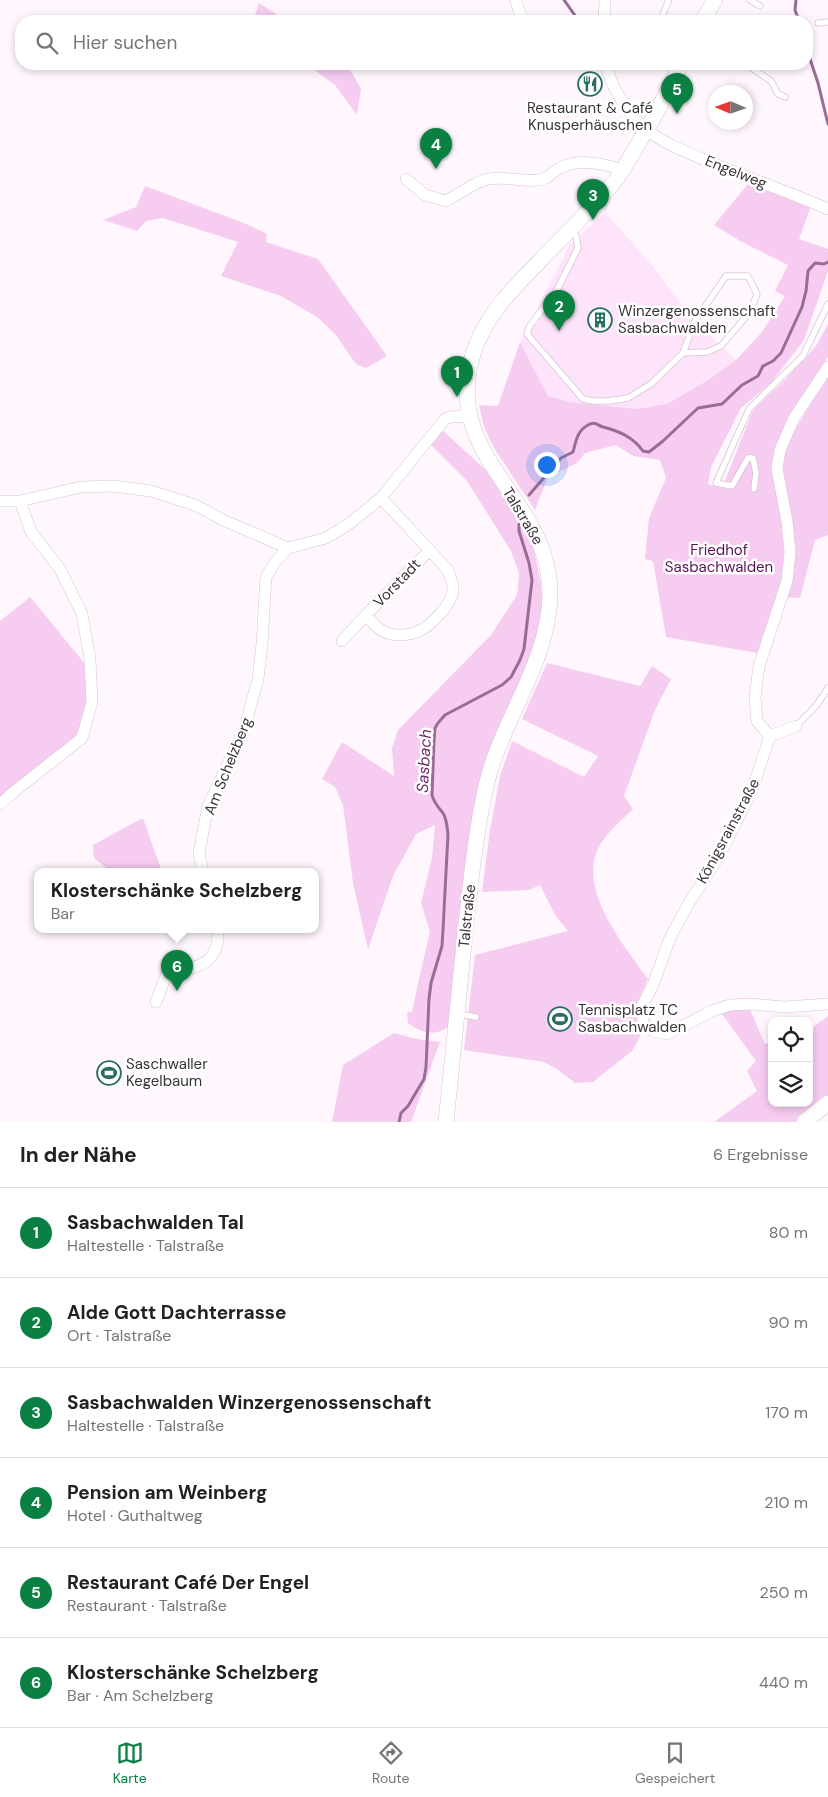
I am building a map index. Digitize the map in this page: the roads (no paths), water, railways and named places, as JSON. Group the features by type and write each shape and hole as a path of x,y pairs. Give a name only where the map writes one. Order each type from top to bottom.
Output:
{"main road":[{"path":"706,15 715,0"},
{"name":"Talstraße","path":"446,1122 475,844 487,782 498,749 543,641 550,591 545,556 540,541 516,500 497,475 482,450 470,416 467,402 474,352 484,328 500,304 616,179 647,130 678,70"},
{"path":"804,1122 828,1103"}],"street":[{"path":"604,0 604,15"},
{"path":"516,2 521,15"},
{"name":"Engelweg","path":"607,70 619,95 631,113 647,130 692,154 828,208"},
{"path":"406,179 425,195 446,202 483,180 495,178 530,180 545,178 562,166 576,163 603,163 622,170"},
{"path":"796,726 770,736 758,721 755,697 758,666 787,581 790,552 787,521 777,469 780,450 794,418 828,367"},
{"path":"0,501 20,501 81,486 114,486 151,491 195,505 223,520 288,548 326,538 348,524 381,498 445,419 470,416"},
{"name":"Vorstadt","path":"366,615 377,628 391,634 402,635 417,632 442,611 449,602 453,592 452,580 447,569 381,498"},
{"path":"0,804 82,738 92,702 90,659 82,614 60,569 31,532 20,501"},
{"name":"Am Schelzberg","path":"202,868 199,853 208,806 244,730 258,679 266,577 275,562 288,548"},
{"name":"Vorstadt","path":"342,641 429,551"},
{"name":"Königsrainstraße","path":"770,736 752,790 719,856 689,903 670,938 653,985 642,1006 643,1023 653,1031 667,1034 712,1011 730,1005 750,1004 784,1007 828,1004"},
{"path":"156,1002 167,972 202,966 211,956 218,942 218,933"}],"lane":[{"path":"750,0 760,6"},
{"path":"663,15 668,2"},
{"path":"818,23 828,22"},
{"path":"755,70 771,81 778,94 785,97"},
{"path":"570,230 576,236 578,248 557,290 529,327 526,334 583,399 609,401 628,398 651,384 683,353 695,320 726,276 748,276 757,294 750,312 721,346 707,352 683,353"},
{"path":"754,489 756,473 753,458 748,458 732,486 716,483 749,409 803,356 828,304"},
{"path":"796,726 816,706 828,688"},
{"path":"458,1014 476,1017"}],"waterway":[{"path":"564,0 575,15"},
{"name":"Sasbach","path":"796,0 795,10 797,15"},
{"name":"Sasbach","path":"813,68 828,124"},
{"name":"Sasbach","path":"529,495 561,458 573,452 579,433 584,427 594,423 630,438 643,451 649,452 698,408 722,404 742,385 758,376 763,366 773,361 781,353 802,307 808,271 815,263 824,264 828,262"},
{"name":"Sasbach","path":"399,1122 401,1113 408,1106 424,1079 431,983 442,946 448,834 443,813 435,803 432,795 435,728 445,715 502,685 511,677 520,660 524,649 532,580 519,531 519,524"}],"place":[{"name":"Restaurant & Café Knusperhäuschen","path":"590,84"},
{"name":"Restaurant Café Der Engel","path":"677,114"},
{"name":"Pension am Weinberg","path":"436,169"},
{"name":"Sasbachwalden Winzergenossenschaft","path":"593,220"},
{"name":"Winzergenossenschaft Sasbachwalden","path":"600,320"},
{"name":"Alde Gott Dachterrasse","path":"559,331"},
{"name":"Sasbachwalden Tal","path":"457,397"},
{"name":"Klosterschänke Schelzberg","path":"177,991"},
{"name":"Tennisplatz TC Sasbachwalden","path":"560,1019"},
{"name":"Saschwaller Kegelbaum","path":"109,1073"}],"park label":[{"name":"Friedhof Sasbachwalden","path":"719,558"}]}
